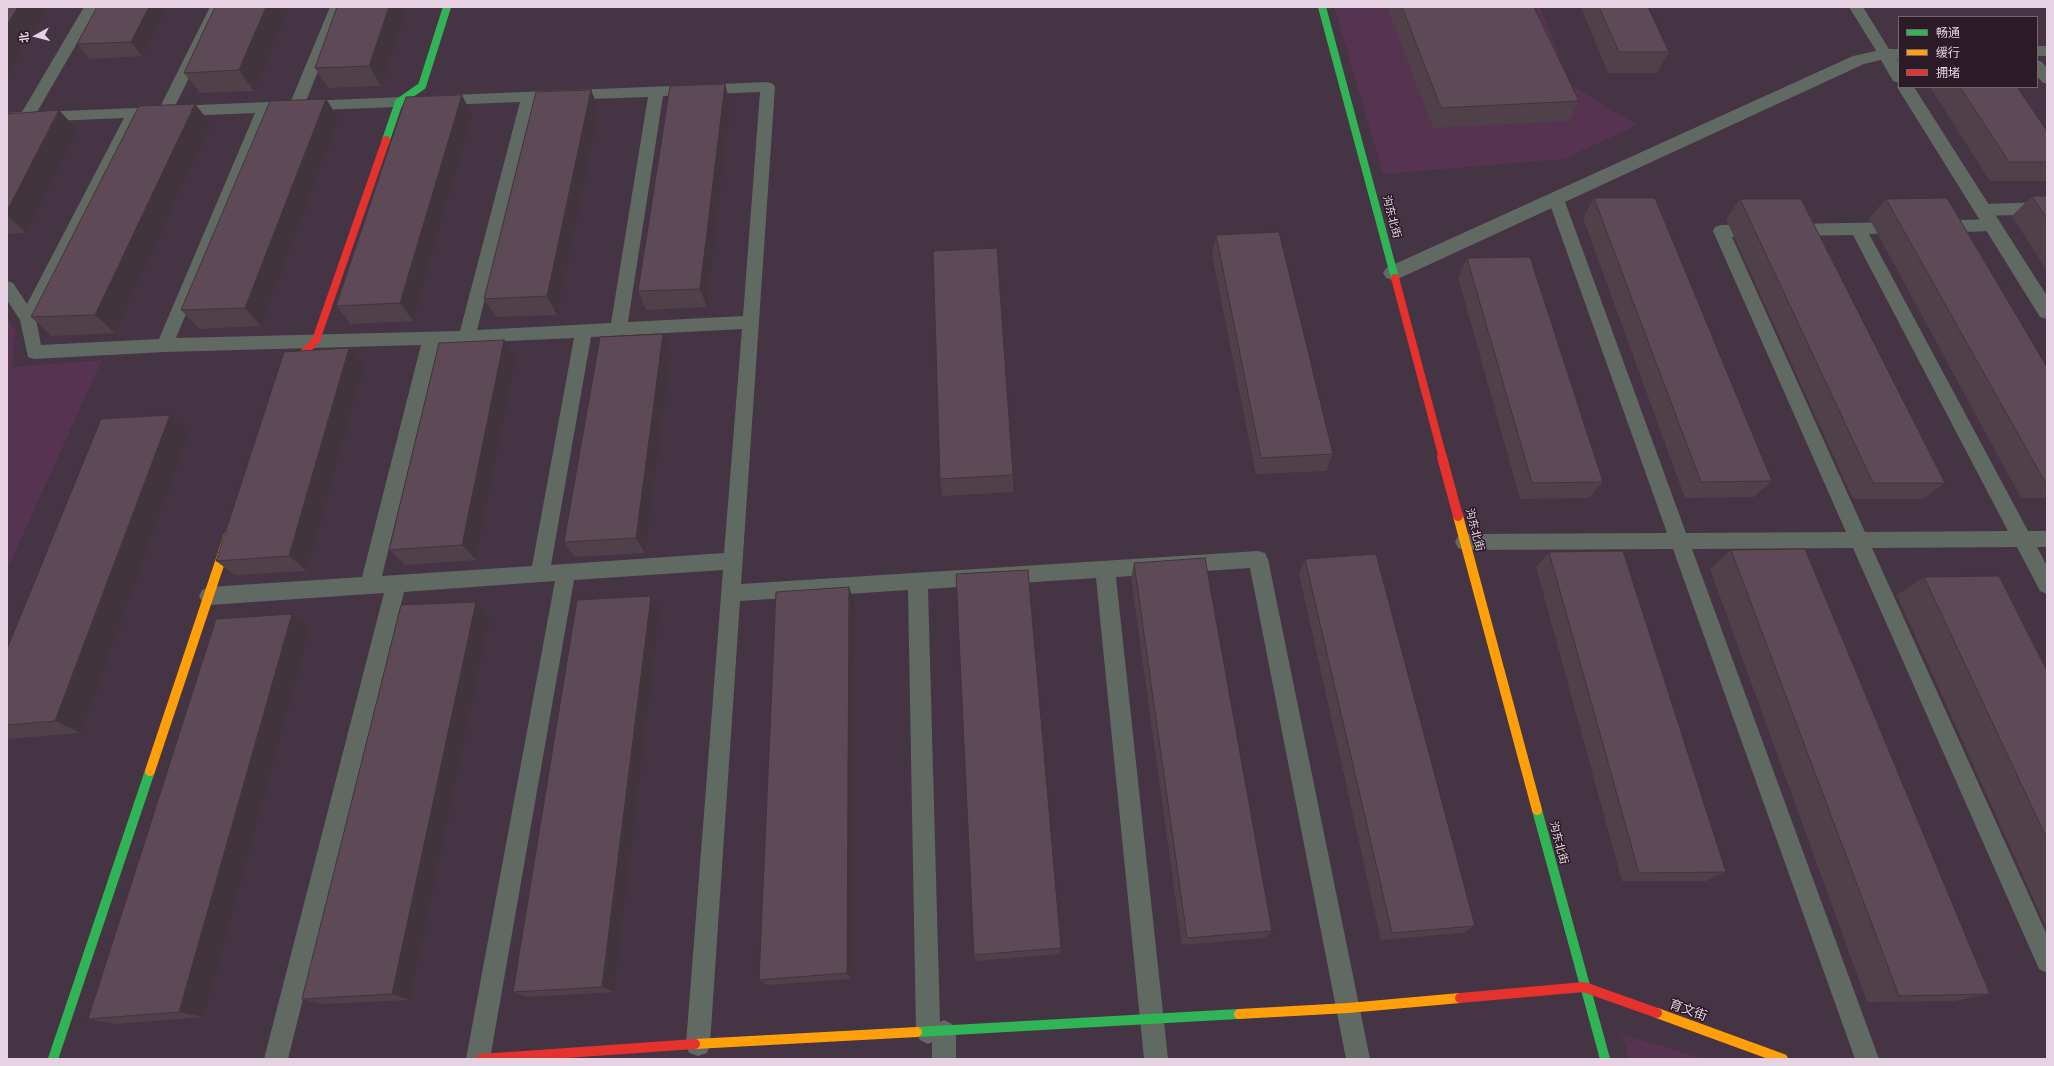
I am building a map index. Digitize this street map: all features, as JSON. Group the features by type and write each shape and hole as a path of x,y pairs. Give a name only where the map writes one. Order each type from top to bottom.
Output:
{"street":[{"path":"280,383 283,375 316,340 399,102 422,86 447,7"},
{"name":"沟东北街","path":"1322,7 1584,987 1605,1059"},
{"path":"1393,273 1859,60 1892,54 1898,74"},
{"path":"1906,88 2047,312"},
{"path":"53,1059 231,530"},
{"path":"480,1059 698,1044 733,1051 936,1032 1348,1008 1584,987"},
{"name":"育文街","path":"1584,987 1783,1059"}],"lane":[{"path":"27,117 91,7"},
{"path":"166,112 216,7"},
{"path":"297,106 337,7"},
{"path":"1856,7 1892,54"},
{"path":"2038,66 2047,79"},
{"path":"7,118 768,87 698,1044"},
{"path":"618,329 656,92"},
{"path":"467,337 529,97"},
{"path":"165,345 265,108"},
{"path":"28,319 134,113"},
{"path":"1556,199 1681,541 1867,1059"},
{"path":"2047,208 1987,218 1858,229 1721,231 2047,961"},
{"path":"1858,229 2047,585"},
{"path":"7,287 28,319 34,352 165,345 467,337 750,322"},
{"path":"540,574 584,330"},
{"path":"370,585 432,337"},
{"path":"1465,542 2047,539"},
{"path":"730,592 1258,559 1358,1059"},
{"path":"209,596 733,561"},
{"path":"1105,569 1156,1059"},
{"path":"480,1059 566,572"},
{"path":"918,581 936,1032 944,1059"},
{"path":"276,1059 396,583"}],"shaded area":[{"path":"1334,7 1540,7 1571,85 1638,125 1564,159 1383,174"},
{"path":"7,318 16,332 12,367 102,360 7,570"},
{"path":"1622,1034 1705,1059 1629,1059"}],"building":[{"path":"7,7 18,7 7,25"},
{"path":"97,7 149,7 131,42 77,44"},
{"path":"215,7 266,7 239,70 184,73"},
{"path":"337,7 389,7 369,66 315,68"},
{"path":"1402,7 1534,7 1579,101 1441,108"},
{"path":"1599,7 1648,7 1669,52 1619,52"},
{"path":"725,84 700,289 638,291 670,86"},
{"path":"1961,88 2018,88 2047,131 2047,162 2009,162"},
{"path":"591,90 547,296 484,299 536,92"},
{"path":"462,95 400,303 336,306 406,97"},
{"path":"326,99 245,308 181,310 270,101"},
{"path":"195,104 95,315 31,317 139,106"},
{"path":"59,110 7,211 7,114"},
{"path":"2032,196 2047,196 2047,219"},
{"path":"1594,198 1655,198 1772,481 1701,482"},
{"path":"1947,198 2047,367 2047,482 2045,482 1886,199"},
{"path":"1740,199 1801,199 1945,483 1873,483"},
{"path":"1279,232 1333,454 1261,458 1216,235"},
{"path":"997,248 1013,475 940,479 933,251"},
{"path":"1530,257 1603,482 1532,483 1467,258"},
{"path":"663,334 636,538 564,542 600,337"},
{"path":"504,340 462,545 389,550 439,343"},
{"path":"349,348 289,556 216,561 284,352"},
{"path":"170,415 55,721 7,725 7,649 101,419"},
{"path":"1805,549 1990,994 1899,996 1731,550"},
{"path":"1623,551 1726,872 1639,873 1549,552"},
{"path":"1376,554 1475,926 1392,933 1305,559"},
{"path":"1205,558 1272,931 1187,938 1134,563"},
{"path":"1028,570 1061,948 974,955 956,574"},
{"path":"1999,576 2047,671 2047,839 1924,577"},
{"path":"849,587 847,973 759,980 776,592"},
{"path":"651,596 602,987 513,992 577,600"},
{"path":"476,602 392,994 302,999 401,605"},
{"path":"292,614 179,1012 88,1019 216,619"}],"traffic: fast":[{"path":"386,140 399,102 422,86 447,7"},
{"path":"1322,7 1395,278"},
{"path":"53,1059 150,771"},
{"path":"1537,810 1605,1059"},
{"path":"917,1032 1239,1014"}],"traffic: slow":[{"path":"1458,516 1537,810"},
{"path":"150,771 229,535"},
{"path":"1239,1014 1348,1008 1460,998"},
{"path":"1657,1013 1783,1059"},
{"path":"695,1044 917,1032"}],"traffic: jam":[{"path":"286,372 316,340 386,140"},
{"path":"1395,278 1458,516"},
{"path":"1460,998 1584,987 1657,1013"},
{"path":"481,1059 695,1044"}]}
